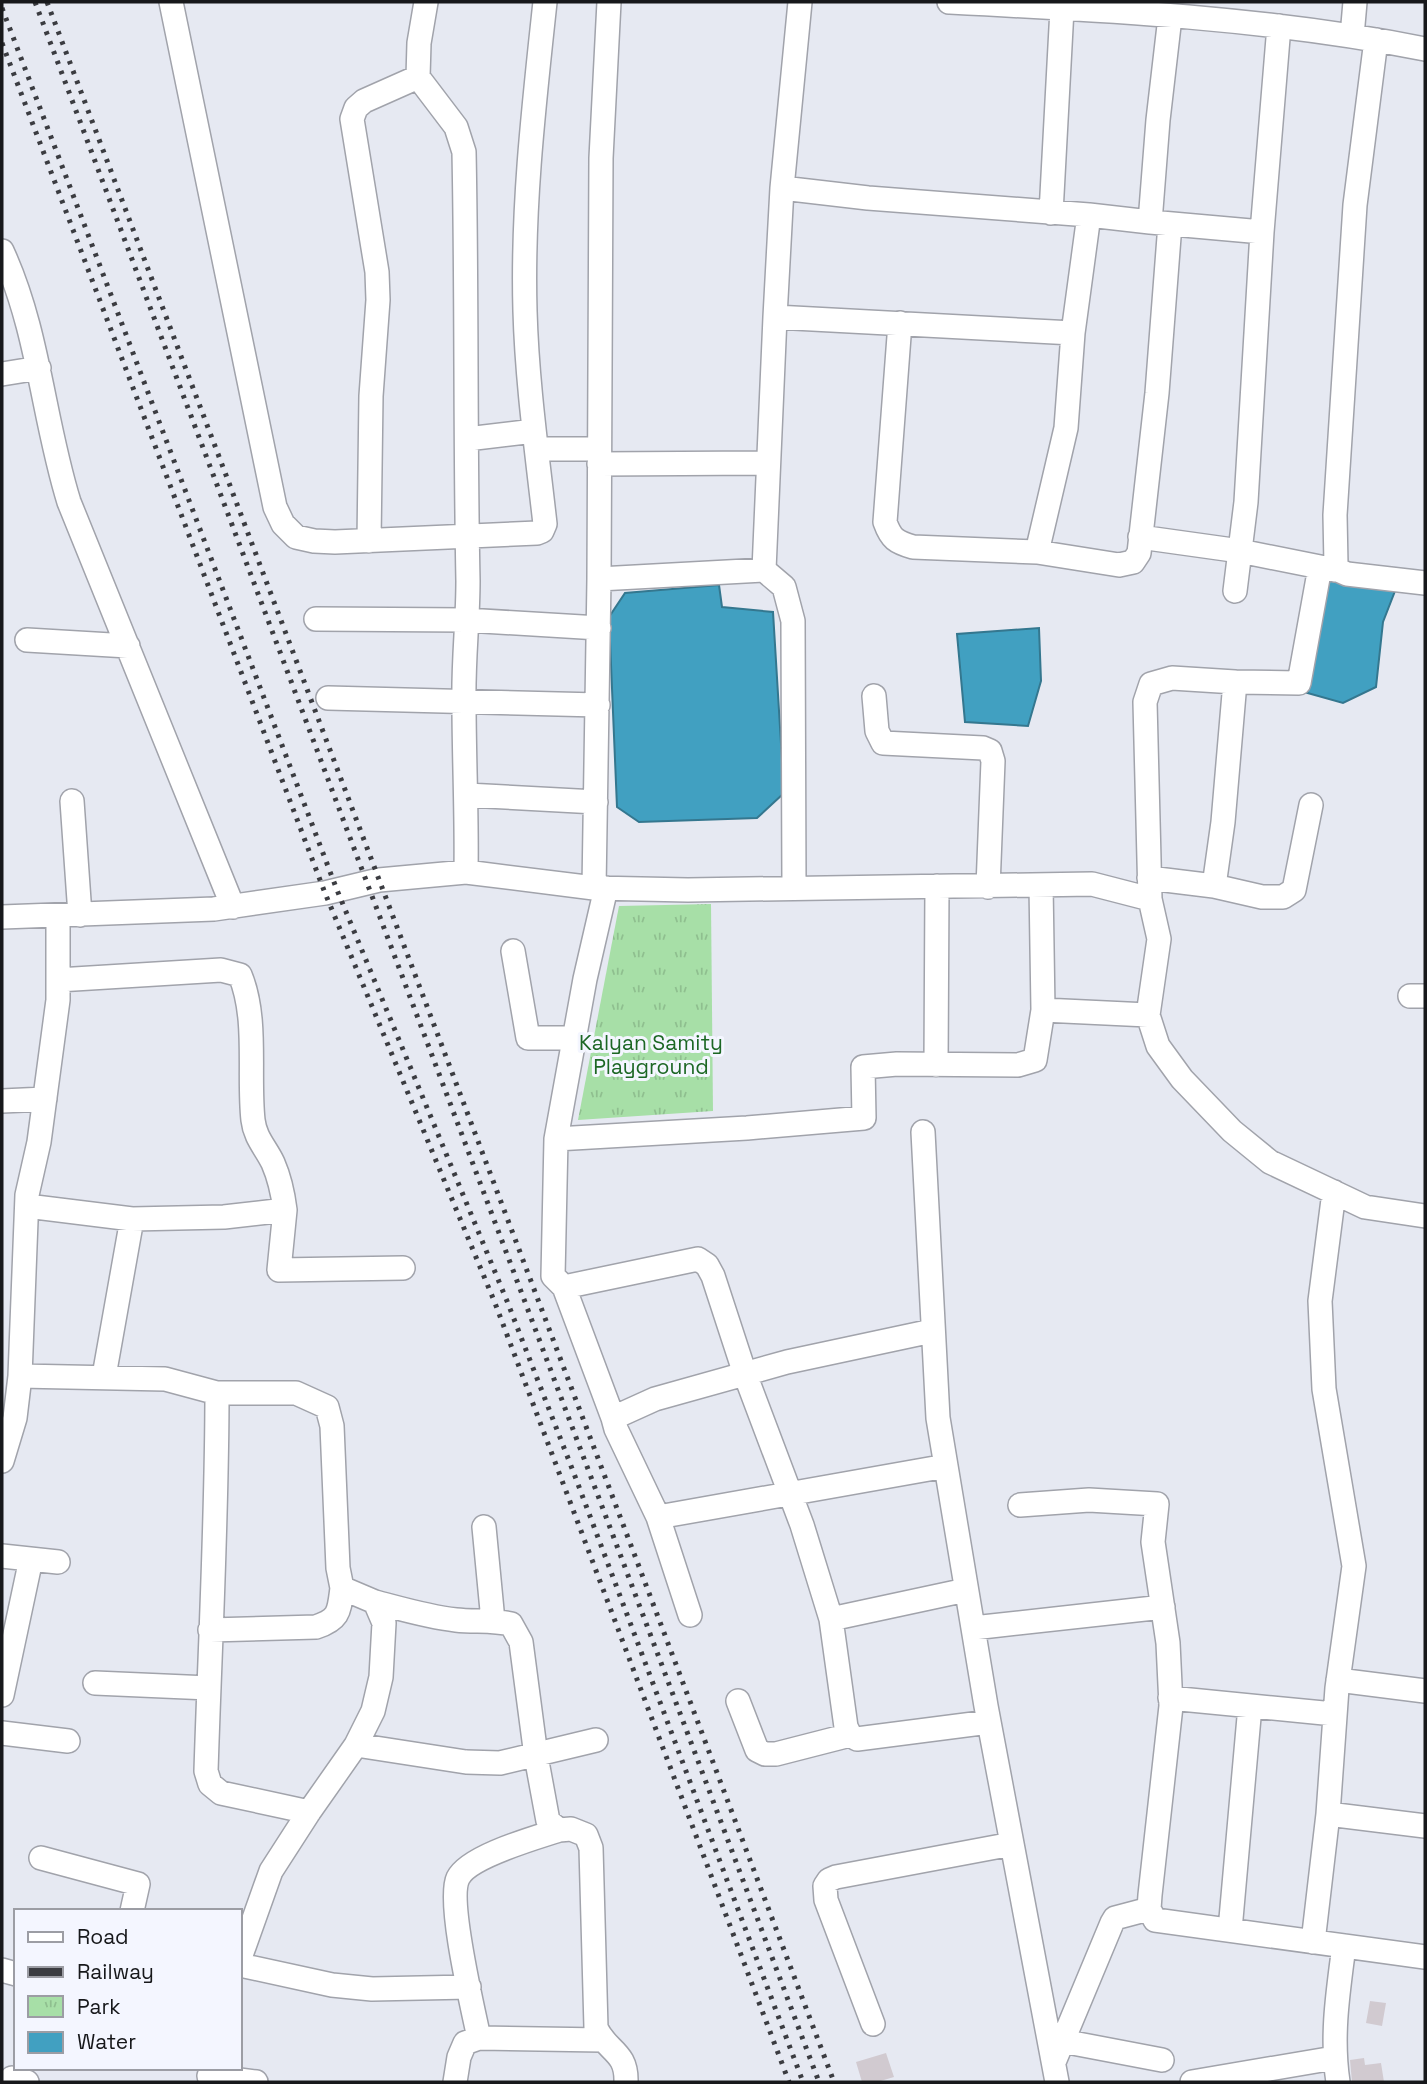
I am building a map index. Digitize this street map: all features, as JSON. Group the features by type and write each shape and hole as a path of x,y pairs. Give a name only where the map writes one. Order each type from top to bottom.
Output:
{"street":[{"path":"171,2 275,507 283,524 296,537 335,542 537,534 545,524 525,312 525,256 545,2"},
{"path":"426,2 419,43 418,77 456,127 464,152 467,439 464,702 466,872"},
{"path":"609,2 601,158 596,802 600,888 556,1139 553,1276 564,1287 616,1429 658,1517 690,1615"},
{"path":"764,570 782,188 800,2"},
{"path":"964,2 1062,9 1100,6 1170,17 1229,11 1279,26 1425,49"},
{"path":"1352,36 1355,2"},
{"path":"1051,213 1062,9"},
{"path":"900,323 885,522 895,541 913,547 1037,552 1119,565 1133,562 1139,553 1157,393 1160,223 1158,120 1170,17"},
{"path":"1236,591 1246,502 1262,232 1279,26"},
{"path":"1376,40 1355,205 1335,515 1329,569 1299,683 1172,678 1151,684 1145,702 1150,889 1159,939 1148,1015 1158,1046 1182,1079 1232,1131 1270,1162 1365,1207 1425,1216"},
{"path":"369,541 370,396 379,300 377,272 352,119 356,108 364,101 418,77"},
{"path":"782,188 868,198 1262,232"},
{"path":"1037,552 1066,428 1073,333 1089,215"},
{"path":"2,251 28,318 51,436 69,502 233,907"},
{"path":"775,317 1073,333"},
{"path":"2,374 39,368"},
{"path":"467,439 535,440 599,457 767,463"},
{"path":"1140,537 1240,551 1347,574 1425,583"},
{"path":"599,579 764,570 784,587 793,621 794,888"},
{"path":"316,619 466,620 599,628"},
{"path":"27,640 128,646"},
{"path":"1214,886 1223,822 1234,682"},
{"path":"874,696 877,731 883,743 983,748 990,751 993,761 988,887"},
{"path":"328,698 598,705"},
{"path":"467,795 596,802"},
{"path":"2,1461 15,1418 20,1376 11,1348 27,1206 45,1099 58,1000 58,980 69,916 72,801"},
{"path":"2,918 233,907 325,894 379,880 466,872 600,888 688,890 1092,884 1150,889 1214,886 1262,897 1283,897 1294,890 1311,806"},
{"path":"556,1139 864,1118 863,1067 897,1064 1018,1065 1035,1060 1043,1010 1041,885"},
{"path":"936,1065 937,886"},
{"path":"513,951 528,1038 574,1038"},
{"path":"58,980 221,970 240,975 246,990 256,1136 272,1161 281,1184 285,1210 279,1270 403,1268"},
{"path":"1043,1010 1148,1015"},
{"path":"2,1101 45,1099"},
{"path":"923,1132 938,1418 989,1722 1058,2062"},
{"path":"1313,1942 1328,1814 1334,1714 1354,1566 1324,1389 1320,1301 1334,1192"},
{"path":"27,1206 132,1219 225,1217 285,1210"},
{"path":"104,1376 132,1219"},
{"path":"564,1287 698,1259 707,1265 791,1493 831,1619 846,1727 850,1735 857,1740 989,1722"},
{"path":"613,1418 654,1399 787,1362 932,1331"},
{"path":"20,1376 165,1379 217,1393 296,1393 327,1407 332,1426 338,1568 342,1588 338,1613 329,1623 316,1627 210,1630"},
{"path":"217,1393 217,1490 206,1771 210,1784 222,1793 309,1812"},
{"path":"658,1517 946,1466"},
{"path":"1020,1505 1088,1500 1157,1504 1153,1542 1168,1643 1171,1698 1149,1909 1156,1920 1425,1956"},
{"path":"484,1527 492,1620"},
{"path":"2,1556 58,1562"},
{"path":"2,1695 31,1559"},
{"path":"342,1588 375,1602 423,1615 459,1621 492,1620 511,1625 521,1642 536,1756 548,1821 559,1830"},
{"path":"831,1619 966,1590"},
{"path":"242,1952 271,1871 356,1745 373,1711 381,1677 384,1623 375,1602"},
{"path":"973,1628 1163,1607"},
{"path":"1338,1680 1425,1691"},
{"path":"95,1683 209,1688"},
{"path":"1171,1698 1334,1714"},
{"path":"738,1701 757,1751 765,1754 776,1754 850,1735"},
{"path":"1230,1930 1251,1706"},
{"path":"2,1733 68,1741"},
{"path":"356,1745 466,1762 500,1763 596,1740"},
{"path":"1328,1814 1425,1826"},
{"path":"479,2038 454,1896 458,1878 468,1867 497,1851 559,1830 571,1829 586,1835 591,1847 596,2028 602,2040 619,2054 624,2064 626,2082"},
{"path":"873,2024 826,1900 825,1886 829,1880 1012,1844"},
{"path":"41,1858 138,1884 132,1909"},
{"path":"1058,2062 1112,1923 1115,1918 1149,1909"},
{"path":"1338,2082 1334,2058 1335,2015 1344,1946"},
{"path":"242,1965 332,1985 372,1989 469,1987"},
{"path":"456,2082 459,2057 465,2043 479,2038 602,2040"},
{"path":"1192,2082 1334,2058"},
{"path":"1058,2062 1162,2060"},
{"path":"209,2075 256,2082"}],"green space":[{"name":"Kalyan Samity Playground","path":"711,904 713,1111 578,1120 619,906"}],"water":[{"path":"1321,579 1395,591 1383,622 1376,687 1343,703 1304,692"},
{"path":"719,585 722,607 773,612 784,793 757,818 639,822 617,807 609,617 625,593"},
{"path":"1039,628 1041,681 1028,726 965,722 957,634"}],"building":[{"path":"1370,2001 1386,2003 1382,2026 1366,2023"},
{"path":"886,2053 894,2077 877,2082 862,2082 856,2062"},
{"path":"1364,2058 1365,2065 1381,2063 1384,2082 1352,2082 1350,2060"}],"railway":[{"path":"35,2 819,2082"},
{"path":"47,2 834,2082"},
{"path":"2,8 337,890 507,1301 573,1471 803,2082"},
{"path":"2,43 325,893 495,1303 789,2082"}]}
